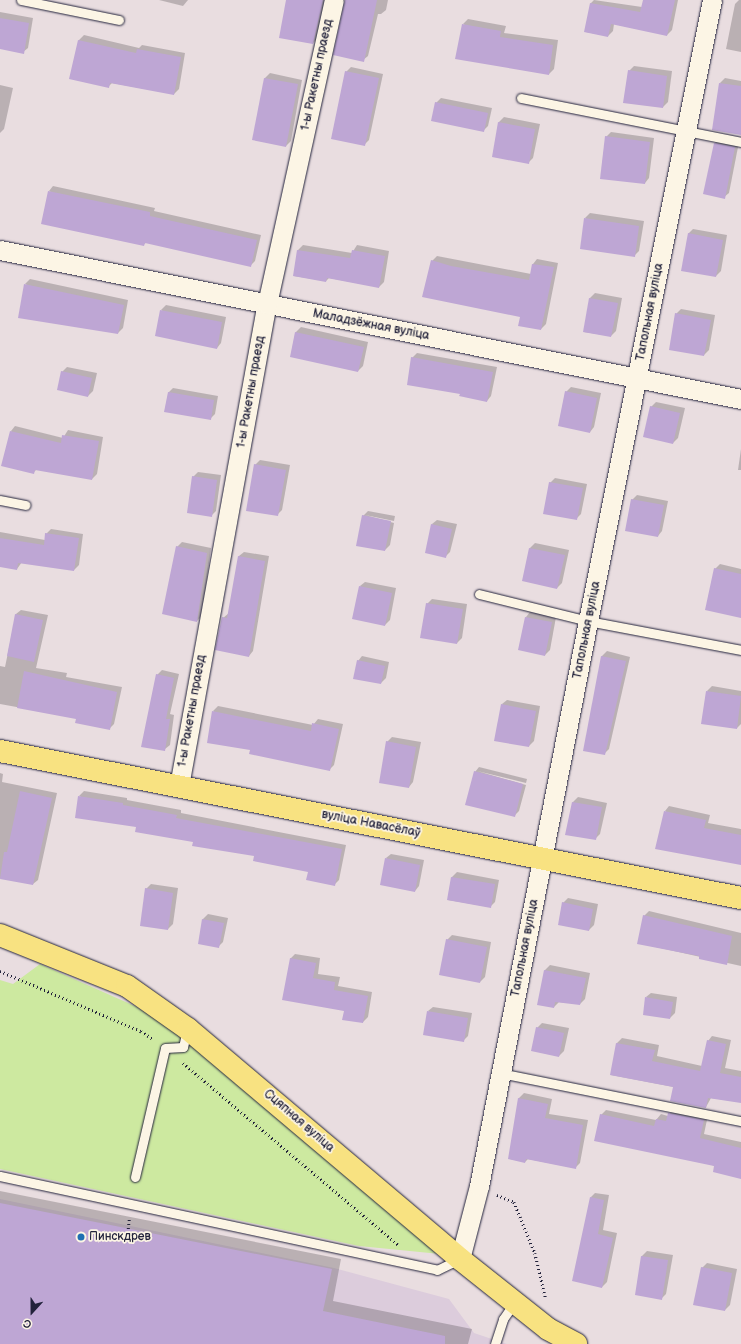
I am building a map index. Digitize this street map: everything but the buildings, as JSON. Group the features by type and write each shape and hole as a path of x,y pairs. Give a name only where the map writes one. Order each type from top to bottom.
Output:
{"main road":[{"name":"вуліца Навасёлаў","path":"0,751 543,857 741,898"},
{"name":"Сцяпная вуліца","path":"0,935 127,986 188,1029 460,1259 548,1330 576,1344"}],"street":[{"name":"1-ы Ракетны праезд","path":"179,786 267,304 334,0"},
{"name":"Тапольная вуліца","path":"460,1259 479,1186 588,621 712,0"},
{"name":"Маладзёжная вуліца","path":"0,250 741,399"}],"lane":[{"path":"21,0 119,20"},
{"path":"521,98 741,142"},
{"path":"0,500 26,506"},
{"path":"479,594 588,621 741,650"},
{"path":"135,1177 165,1048 183,1047 188,1029"},
{"path":"500,1073 741,1121"},
{"path":"0,1176 437,1270 460,1259"},
{"path":"495,1344 503,1319 514,1302"}],"path":[{"path":"0,971 141,1031 165,1048 222,1094 401,1247"},
{"path":"479,1186 514,1202 535,1253 547,1303"}],"shaded area":[{"path":"0,1199 334,1268 449,1299 474,1333 507,1344 0,1344"}],"green space":[{"path":"40,964 137,1007 213,1056 440,1254 359,1246 0,1169 0,980 13,984"}],"place":[{"name":"Пинскдрев","path":"81,1237"}]}
